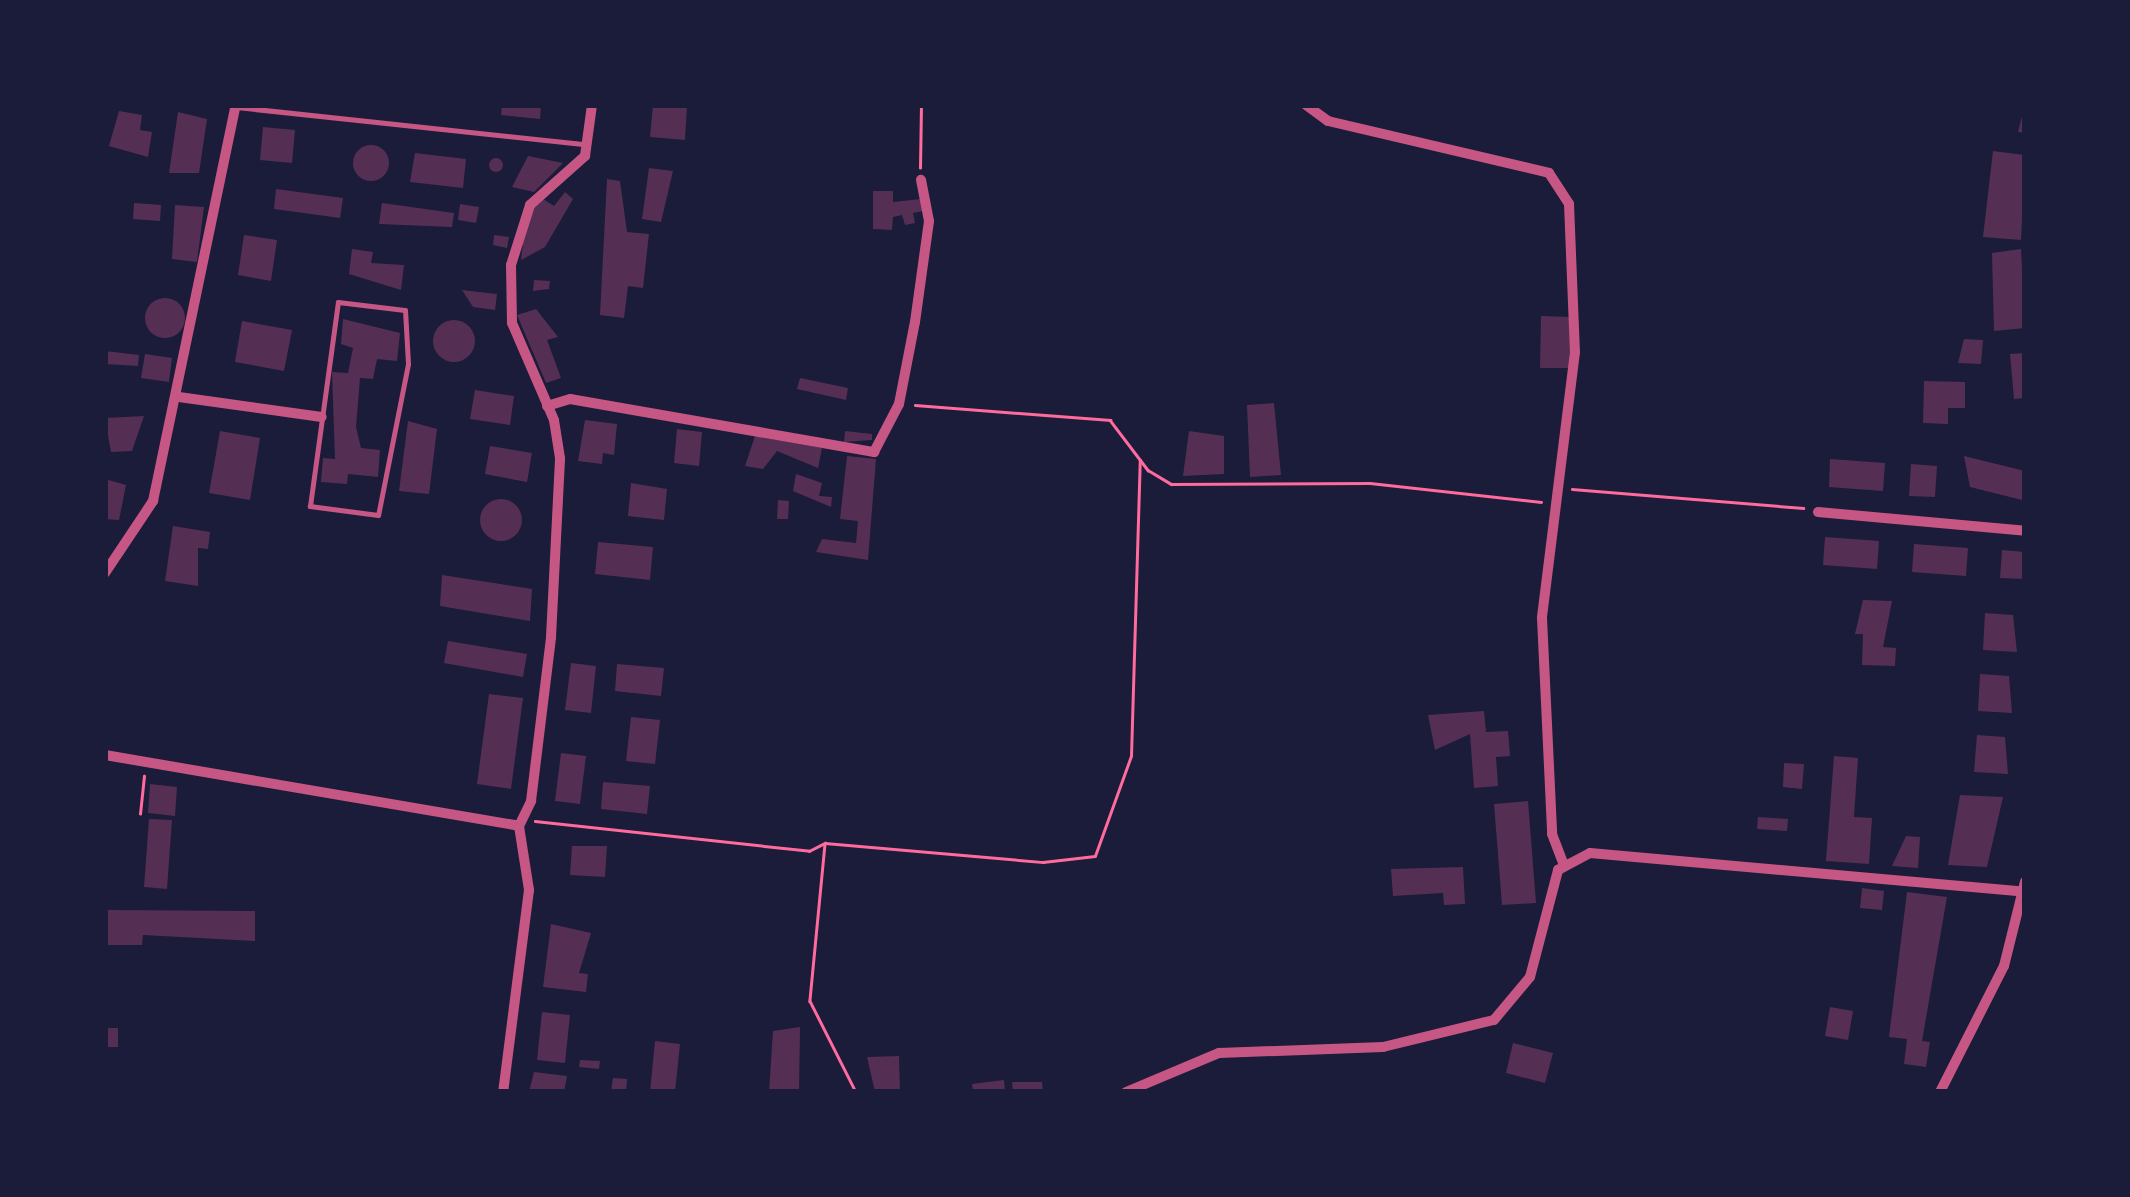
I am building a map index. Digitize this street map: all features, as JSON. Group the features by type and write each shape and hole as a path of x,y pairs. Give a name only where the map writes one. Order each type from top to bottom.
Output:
{"street":[{"path":"503,1092 529,890 519,826 531,801 554,595 560,458 548,406 512,323 512,255 530,205 579,164 592,105"},
{"path":"1126,1092 1218,1053 1383,1047 1494,1020 1530,977 1563,863 1545,733 1553,504 1575,352 1572,218 1559,182 1328,121 1306,105"},
{"path":"105,574 142,525 180,396 236,106"},
{"path":"548,406 570,399 866,454 880,447 899,404 929,221 921,180"},
{"path":"180,396 322,417"},
{"path":"1818,512 2025,531"},
{"path":"105,755 519,826"},
{"path":"1563,863 1590,853 1638,854 2023,888 2004,966 1940,1092"}],"lane":[{"path":"236,106 585,144"},
{"path":"338,302 405,310 408,364 378,516 310,506 322,417 338,302"}],"path":[{"path":"921,105 921,180"},
{"path":"899,404 1102,418 1140,460 1171,484 1370,483 1553,504"},
{"path":"519,826 536,820 809,851 825,843 1043,862 1085,861 1102,851 1131,756 1140,460"},
{"path":"1556,488 1818,512"},
{"path":"140,814 146,761"},
{"path":"825,843 810,1000 856,1092"}],"building":[{"path":"502,105 541,105 540,119 501,115"},
{"path":"653,105 687,105 685,140 650,137"},
{"path":"2025,105 2025,133 2018,132"},
{"path":"119,111 142,115 140,130 152,132 148,157 109,146"},
{"path":"178,112 207,119 199,173 169,173"},
{"path":"263,127 295,130 292,163 260,160"},
{"path":"371,145 384,150 389,163 384,176 371,181 358,176 353,163 358,150"},
{"path":"1993,151 2025,155 2021,240 1983,237"},
{"path":"415,153 466,159 463,188 410,182"},
{"path":"528,156 563,163 534,192 512,187"},
{"path":"496,158 503,165 496,172 489,165"},
{"path":"649,168 673,171 661,222 642,219"},
{"path":"607,179 620,181 627,232 649,234 643,288 628,286 624,318 600,315"},
{"path":"276,189 343,198 340,218 274,209"},
{"path":"873,191 893,191 893,202 921,199 923,211 913,213 915,223 905,225 902,215 893,217 892,230 873,229"},
{"path":"565,192 573,199 545,247 521,260 526,219 540,197 554,206"},
{"path":"134,203 161,205 160,221 133,219"},
{"path":"382,203 454,213 452,227 379,224"},
{"path":"460,204 479,207 476,223 458,220"},
{"path":"175,205 204,207 197,262 172,259"},
{"path":"244,235 277,240 271,281 238,275"},
{"path":"494,235 509,237 507,248 493,245"},
{"path":"352,249 373,252 371,263 404,265 401,290 349,274"},
{"path":"2021,249 2025,328 1994,331 1992,253"},
{"path":"534,280 550,281 549,289 533,291"},
{"path":"462,290 497,294 495,310 473,307"},
{"path":"165,298 179,304 185,318 179,332 165,338 151,332 145,318 151,304"},
{"path":"536,309 558,337 547,340 561,378 546,383 517,315"},
{"path":"1541,316 1571,317 1571,368 1540,368"},
{"path":"343,319 400,333 397,361 377,359 373,379 360,378 356,427 361,448 380,450 378,477 348,474 347,484 321,482 323,458 335,459 332,372 348,373 353,348 341,344"},
{"path":"454,320 469,326 475,341 469,356 454,362 439,356 433,341 439,326"},
{"path":"242,321 292,330 284,371 235,362"},
{"path":"1964,339 1983,340 1981,364 1958,363"},
{"path":"105,351 139,355 138,366 105,364"},
{"path":"2025,353 2025,398 2014,399 2010,354"},
{"path":"145,354 172,358 169,382 141,378"},
{"path":"800,378 848,388 846,400 797,389"},
{"path":"1924,381 1965,382 1965,408 1948,408 1948,424 1923,423"},
{"path":"475,390 514,396 510,425 470,419"},
{"path":"1274,403 1281,475 1250,477 1247,405"},
{"path":"144,416 132,451 111,452 105,418"},
{"path":"585,420 617,424 614,455 603,453 602,464 578,461"},
{"path":"408,421 437,429 429,494 399,491"},
{"path":"677,429 702,432 699,466 674,463"},
{"path":"220,431 260,438 250,500 209,493"},
{"path":"845,431 872,434 872,440 844,442"},
{"path":"1189,431 1224,436 1224,474 1183,476"},
{"path":"755,436 822,448 818,468 777,451 763,469 745,466"},
{"path":"490,446 532,453 527,482 485,474"},
{"path":"847,456 876,459 868,560 816,552 822,539 856,543 858,521 840,519"},
{"path":"1964,456 2025,471 2022,500 1970,487"},
{"path":"1830,459 1885,463 1883,491 1829,487"},
{"path":"1911,464 1937,466 1935,497 1909,496"},
{"path":"796,474 822,483 819,496 832,497 831,507 793,491"},
{"path":"105,479 126,485 119,520 105,519"},
{"path":"631,483 667,489 664,520 628,516"},
{"path":"501,499 516,505 522,520 516,535 501,541 486,535 480,520 486,505"},
{"path":"778,500 789,501 788,519 777,519"},
{"path":"173,526 210,532 208,549 198,548 198,586 165,581"},
{"path":"1825,537 1879,541 1877,569 1823,565"},
{"path":"598,542 653,547 650,580 595,574"},
{"path":"1914,544 1968,548 1966,576 1912,572"},
{"path":"2002,550 2025,552 2025,579 2000,578"},
{"path":"442,575 532,589 530,621 440,606"},
{"path":"1863,600 1892,601 1883,647 1896,648 1895,666 1862,665 1863,634 1855,634"},
{"path":"1985,613 2013,615 2017,652 1983,650"},
{"path":"448,641 527,654 523,677 444,663"},
{"path":"571,663 596,666 591,713 565,710"},
{"path":"617,664 664,668 661,696 615,691"},
{"path":"1980,674 2009,676 2012,713 1978,711"},
{"path":"489,694 523,698 511,789 477,784"},
{"path":"1484,711 1486,732 1508,731 1510,756 1496,757 1498,786 1474,788 1470,734 1435,750 1428,715"},
{"path":"631,717 660,720 655,764 626,761"},
{"path":"1977,735 2005,737 2008,774 1974,772"},
{"path":"561,753 586,756 580,804 555,801"},
{"path":"1834,756 1858,758 1854,817 1872,818 1869,864 1826,861"},
{"path":"1784,763 1804,764 1802,789 1783,787"},
{"path":"603,782 650,786 647,814 601,809"},
{"path":"150,784 177,787 175,816 148,813"},
{"path":"1960,795 2003,797 1987,867 1948,865"},
{"path":"1528,801 1536,903 1502,905 1494,804"},
{"path":"1758,817 1788,819 1787,831 1757,829"},
{"path":"149,819 172,820 167,889 144,887"},
{"path":"1906,836 1920,837 1918,868 1892,866"},
{"path":"572,846 607,846 605,877 570,875"},
{"path":"1463,867 1465,904 1444,905 1443,893 1393,896 1391,869"},
{"path":"1862,888 1884,891 1882,910 1860,908"},
{"path":"1907,892 1947,897 1922,1041 1930,1042 1926,1067 1904,1064 1907,1039 1889,1037"},
{"path":"105,910 255,911 255,941 143,935 142,945 105,945"},
{"path":"551,924 591,933 579,973 588,974 586,992 543,987"},
{"path":"1830,1007 1853,1011 1848,1040 1825,1036"},
{"path":"542,1012 570,1015 565,1063 537,1060"},
{"path":"800,1027 799,1092 769,1092 773,1031"},
{"path":"105,1028 118,1028 118,1047 105,1047"},
{"path":"655,1041 680,1044 675,1092 650,1092"},
{"path":"1513,1043 1553,1053 1545,1083 1506,1073"},
{"path":"899,1056 900,1092 875,1092 867,1057"},
{"path":"580,1060 600,1061 599,1069 579,1067"},
{"path":"534,1072 567,1076 564,1092 529,1092"},
{"path":"613,1078 627,1079 626,1092 611,1092"},
{"path":"1004,1080 1005,1092 973,1092 972,1084"},
{"path":"1012,1082 1042,1082 1043,1092 1013,1092"}]}
